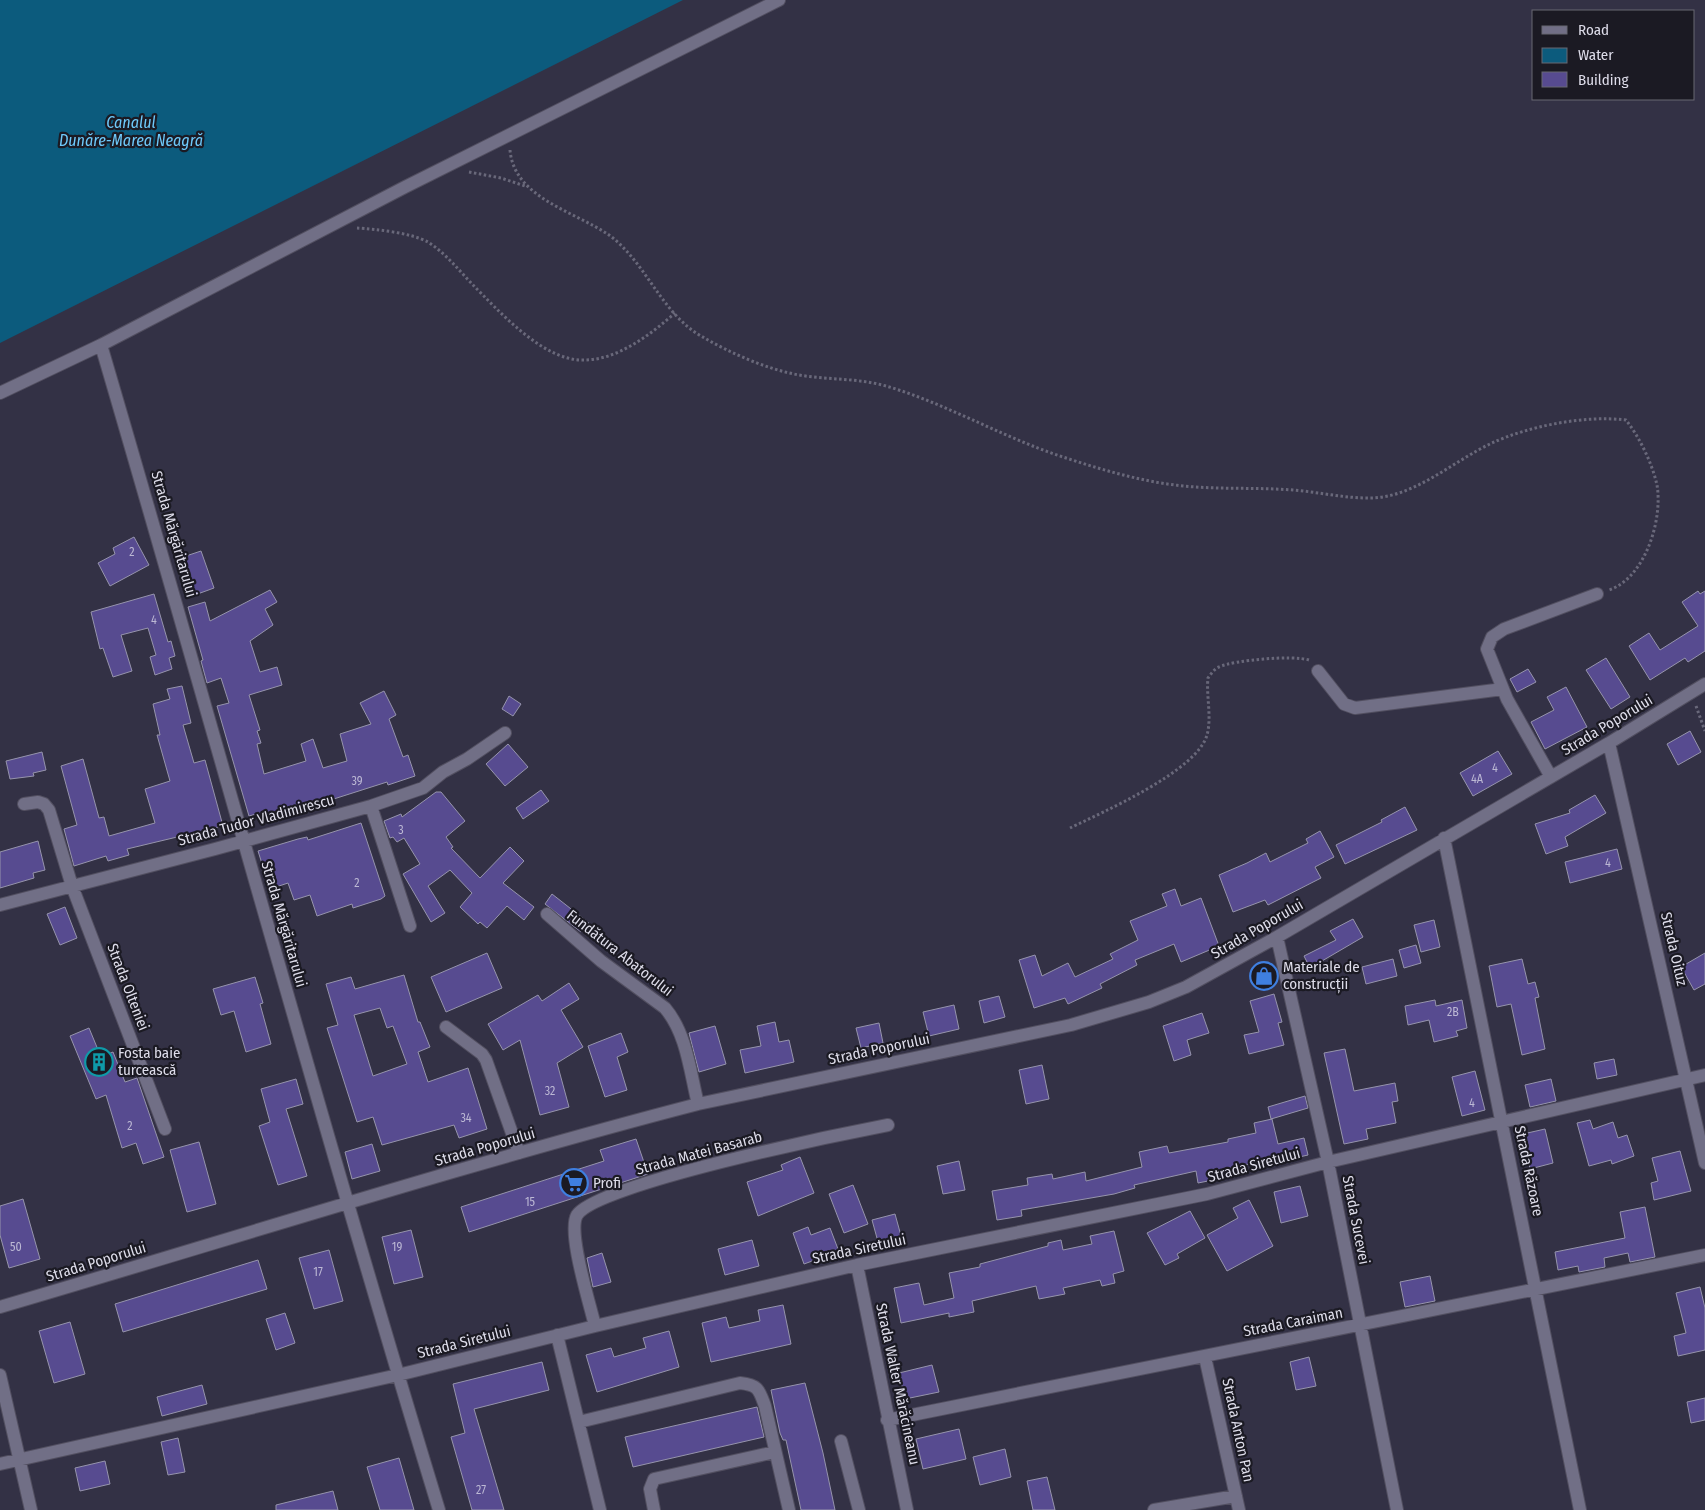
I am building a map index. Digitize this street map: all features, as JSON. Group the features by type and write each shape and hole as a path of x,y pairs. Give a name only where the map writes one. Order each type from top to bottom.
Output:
{"street":[{"path":"0,393 101,345 405,187 780,0"},
{"name":"Strada Mărgăritarului","path":"101,345 193,657 348,1204 439,1510"},
{"path":"1551,776 1503,689 1487,649 1492,637 1520,622 1597,594"},
{"path":"1318,671 1344,704 1355,708 1503,689"},
{"name":"Strada Poporului","path":"0,1307 519,1153 698,1104 1105,1016 1186,987 1277,937 1610,743 1705,684"},
{"name":"Strada Tudor Vladimirescu","path":"0,905 371,806 423,788 442,772 467,759 505,733"},
{"name":"Strada Oituz","path":"1610,743 1705,1163"},
{"name":"Strada Olteniei","path":"24,804 38,802 44,804 49,810 72,886 165,1129"},
{"path":"371,806 410,926"},
{"name":"Strada Răzoare","path":"1444,838 1580,1510"},
{"name":"Fundătura Abatorului","path":"546,914 571,937 671,1015 680,1030 698,1104"},
{"name":"Strada Sucevei","path":"1277,937 1328,1162 1396,1510"},
{"path":"446,1027 482,1054 486,1060 519,1153"},
{"name":"Strada Siretului","path":"0,1464 398,1375 557,1335 856,1265 1207,1194 1328,1162 1686,1080 1705,1074"},
{"name":"Strada Matei Basarab","path":"595,1326 575,1243 574,1226 578,1215 588,1205 631,1188 736,1158 834,1135 888,1125"},
{"name":"Strada Caraiman","path":"888,1420 1705,1255"},
{"name":"Strada Walter Mărăcineanu","path":"856,1265 907,1510"},
{"path":"557,1335 600,1510"},
{"name":"Strada Anton Pan","path":"1205,1357 1239,1510"},
{"path":"0,1375 31,1510"},
{"path":"579,1422 740,1383 752,1384 759,1391 765,1406 789,1510"},
{"path":"841,1441 859,1510"},
{"path":"654,1510 650,1489 654,1480 775,1452"},
{"path":"1154,1510 1236,1496"}],"path":[{"path":"512,134 509,152 514,171 527,187"},
{"path":"460,172 501,178 527,187 608,235 628,251 676,313 697,334 755,362 798,375 881,384 910,394 1051,453 1111,472 1174,485 1290,490 1369,499 1390,495 1409,488 1494,442 1525,432 1579,420 1626,420 1635,432 1652,471 1657,486 1657,512 1648,550 1634,575 1618,587 1597,594"},
{"path":"356,228 399,234 425,241 441,251 503,314 532,340 564,357 583,360 610,354 649,336 676,313"},
{"path":"1070,828 1156,784 1202,747 1208,734 1208,678 1217,667 1289,657 1312,662 1318,671"},
{"path":"1691,693 1705,731"}],"water":[{"name":"Canalul Dunăre-Marea Neagră","path":"0,0 683,0 0,343"}],"building":[{"path":"134,537 149,565 110,586 98,563 115,554 113,548"},
{"path":"201,551 214,588 192,596 180,558"},
{"path":"270,590 277,602 265,609 273,625 250,641 260,672 277,667 282,685 249,695 260,730 257,731 261,743 257,744 264,774 306,761 301,744 313,739 323,768 347,761 340,734 371,724 360,703 384,691 396,715 389,719 403,757 408,755 415,776 388,785 387,782 266,818 265,815 257,818 256,814 249,816 217,706 229,703 221,678 207,683 201,661 203,660 188,607 205,602 210,621"},
{"path":"1698,591 1700,594 1705,591 1705,651 1688,662 1685,658 1650,680 1629,646 1649,633 1660,650 1698,626 1682,602"},
{"path":"154,594 168,642 171,641 175,656 169,658 172,669 155,675 150,657 156,655 148,628 121,635 132,671 113,677 103,648 100,649 91,612"},
{"path":"1606,658 1630,697 1611,709 1586,670"},
{"path":"1528,669 1536,682 1517,692 1510,679"},
{"path":"182,686 191,723 183,725 194,763 205,760 223,826 127,849 129,855 108,861 106,856 74,866 64,829 77,825 61,766 83,759 99,818 104,817 109,836 155,823 145,789 170,781 157,735 160,735 153,704 170,699 167,689"},
{"path":"1566,687 1587,727 1545,749 1531,722 1554,710 1547,697"},
{"path":"509,696 521,704 513,716 502,709"},
{"path":"1690,731 1701,752 1678,765 1667,744"},
{"path":"508,744 528,767 505,786 486,764"},
{"path":"1498,751 1512,774 1473,796 1460,773"},
{"path":"42,752 46,770 33,773 34,776 10,779 6,761"},
{"path":"541,790 549,801 523,819 516,808"},
{"path":"436,792 441,792 465,821 446,837 453,847 451,848 480,878 510,847 524,861 503,883 534,907 524,920 507,906 487,928 480,922 478,924 460,907 472,893 450,870 428,886 445,913 431,922 403,874 420,864 404,838 397,842 393,837 390,838 384,821 401,814 402,817"},
{"path":"1595,795 1606,813 1565,837 1568,846 1546,854 1535,824 1570,813 1569,810"},
{"path":"1405,807 1417,830 1345,864 1336,845 1382,822 1381,820"},
{"path":"361,823 385,896 381,899 353,908 352,904 317,916 310,895 294,900 288,883 270,889 258,851 307,837 308,840"},
{"path":"1320,831 1334,857 1315,867 1321,878 1268,905 1265,900 1233,912 1219,875 1266,853 1270,862 1308,843 1306,839"},
{"path":"38,841 45,870 33,873 34,878 0,888 0,852"},
{"path":"1617,849 1622,869 1570,883 1565,862"},
{"path":"1175,889 1181,906 1201,898 1219,946 1181,962 1174,944 1135,960 1137,965 1100,984 1102,988 1068,1004 1065,998 1034,1008 1019,960 1035,955 1042,976 1068,963 1075,977 1113,959 1110,954 1138,940 1130,921 1167,906 1162,894"},
{"path":"552,894 589,923 581,932 545,904"},
{"path":"65,907 77,938 60,945 47,914"},
{"path":"1353,919 1363,937 1310,968 1304,956 1336,940 1330,931"},
{"path":"1434,920 1440,947 1421,952 1414,925"},
{"path":"1416,945 1421,963 1404,968 1399,950"},
{"path":"487,953 502,988 446,1012 431,977"},
{"path":"1705,953 1705,984 1694,990 1681,967"},
{"path":"1393,959 1397,976 1366,984 1362,967"},
{"path":"1522,959 1528,984 1535,982 1539,997 1535,998 1545,1049 1522,1055 1511,1004 1497,1007 1489,966"},
{"path":"404,975 418,1022 420,1022 430,1047 418,1052 428,1082 468,1068 487,1129 459,1138 454,1125 382,1145 373,1117 357,1122 327,1028 338,1025 326,984 351,977 355,989","holes":["380,1008 387,1028 393,1026 407,1064 373,1076 354,1015"]},
{"path":"255,977 263,1003 260,1004 271,1044 246,1052 234,1011 221,1015 213,989"},
{"path":"569,983 579,999 561,1010 583,1047 557,1063 569,1107 540,1115 520,1040 503,1050 488,1024 538,995 542,1001"},
{"path":"1274,994 1282,1022 1278,1023 1284,1045 1249,1054 1244,1035 1259,1032 1250,1001"},
{"path":"999,996 1005,1017 984,1023 979,1001"},
{"path":"1435,1000 1436,1006 1462,1000 1467,1028 1456,1031 1458,1036 1434,1042 1429,1020 1408,1025 1405,1006"},
{"path":"954,1005 959,1029 929,1036 923,1012"},
{"path":"1202,1013 1209,1033 1187,1040 1191,1055 1174,1061 1163,1026"},
{"path":"775,1022 779,1042 789,1040 794,1062 745,1073 740,1050 761,1046 757,1026"},
{"path":"879,1023 883,1043 861,1048 856,1028"},
{"path":"715,1026 726,1064 699,1072 689,1033"},
{"path":"89,1028 101,1057 113,1052 125,1082 137,1078 164,1157 143,1164 136,1143 122,1148 106,1095 96,1099 70,1036"},
{"path":"621,1033 628,1052 617,1057 627,1090 605,1097 588,1046"},
{"path":"1345,1049 1354,1091 1395,1083 1398,1101 1392,1102 1396,1123 1366,1129 1368,1139 1344,1144 1324,1053"},
{"path":"1614,1059 1617,1075 1597,1079 1594,1063"},
{"path":"1042,1065 1049,1099 1026,1104 1019,1070"},
{"path":"1475,1071 1485,1110 1462,1116 1452,1077"},
{"path":"296,1079 303,1104 286,1109 307,1176 278,1185 259,1126 270,1122 261,1089"},
{"path":"1551,1079 1556,1101 1530,1107 1525,1085"},
{"path":"1305,1096 1308,1108 1271,1119 1268,1107"},
{"path":"1272,1119 1278,1144 1304,1138 1308,1155 1264,1165 1263,1161 1217,1171 1218,1179 1198,1183 1196,1171 1134,1185 1135,1188 1114,1194 1021,1210 1022,1216 997,1220 992,1191 1028,1185 1027,1178 1052,1174 1053,1179 1085,1172 1086,1181 1142,1167 1139,1152 1167,1146 1169,1153 1228,1142 1228,1139 1256,1133 1254,1123"},
{"path":"1590,1120 1593,1129 1613,1122 1618,1138 1627,1135 1634,1156 1612,1164 1611,1160 1589,1166 1577,1123"},
{"path":"1545,1129 1553,1163 1530,1169 1523,1134"},
{"path":"636,1139 648,1174 469,1232 461,1207 604,1161 600,1150"},
{"path":"199,1142 216,1204 187,1212 170,1150"},
{"path":"372,1144 380,1171 352,1179 345,1152"},
{"path":"1680,1151 1691,1191 1654,1200 1651,1183 1658,1181 1652,1158"},
{"path":"800,1157 814,1193 758,1216 747,1182 783,1170 781,1165"},
{"path":"959,1161 965,1190 943,1194 937,1166"},
{"path":"853,1185 868,1224 844,1233 829,1194"},
{"path":"1300,1186 1308,1216 1281,1223 1274,1192"},
{"path":"23,1199 40,1259 9,1268 0,1235 0,1206"},
{"path":"1249,1200 1273,1246 1227,1271 1207,1235 1238,1218 1233,1208"},
{"path":"1645,1207 1655,1257 1630,1262 1628,1253 1604,1258 1605,1267 1579,1272 1578,1266 1558,1270 1555,1252 1625,1238 1620,1212"},
{"path":"1190,1211 1205,1238 1177,1254 1179,1258 1165,1265 1147,1233"},
{"path":"895,1214 903,1243 880,1249 872,1220"},
{"path":"808,1227 811,1235 830,1228 838,1249 834,1253 804,1264 793,1233"},
{"path":"411,1230 423,1277 394,1284 382,1237"},
{"path":"1114,1231 1124,1271 1113,1274 1115,1283 1102,1286 1100,1280 1063,1288 1065,1294 1039,1299 1036,1286 972,1301 974,1312 949,1317 949,1313 901,1323 894,1288 919,1283 924,1305 954,1298 949,1273 980,1267 980,1264 1048,1246 1048,1243 1061,1240 1063,1250 1092,1244 1090,1236"},
{"path":"752,1240 759,1266 725,1275 718,1249"},
{"path":"329,1250 343,1301 314,1309 299,1258"},
{"path":"602,1253 611,1282 593,1287 587,1258"},
{"path":"258,1260 267,1289 123,1332 115,1304"},
{"path":"1430,1276 1435,1301 1405,1307 1400,1282"},
{"path":"1700,1287 1705,1308 1705,1350 1678,1356 1674,1336 1686,1333 1676,1293"},
{"path":"783,1305 791,1344 711,1362 702,1323 726,1317 729,1328 760,1321 758,1310"},
{"path":"285,1313 295,1343 276,1350 266,1319"},
{"path":"70,1322 85,1374 54,1383 39,1331"},
{"path":"669,1331 679,1367 597,1392 586,1355 611,1348 614,1357 646,1348 643,1338"},
{"path":"1309,1357 1316,1386 1296,1390 1290,1362"},
{"path":"542,1362 549,1390 474,1409 504,1510 472,1510 451,1437 465,1433 453,1384"},
{"path":"932,1365 939,1392 905,1399 899,1373"},
{"path":"805,1383 835,1510 801,1510 786,1440 783,1440 780,1433 771,1390"},
{"path":"202,1385 207,1404 162,1416 157,1397"},
{"path":"1705,1398 1705,1420 1691,1423 1687,1402"},
{"path":"757,1407 764,1437 633,1467 625,1437"},
{"path":"959,1429 966,1459 923,1469 916,1439"},
{"path":"178,1438 185,1472 168,1475 161,1442"},
{"path":"1005,1449 1011,1477 980,1485 973,1457"},
{"path":"399,1458 414,1510 380,1510 367,1467"},
{"path":"105,1461 110,1484 80,1491 75,1468"},
{"path":"1047,1477 1055,1510 1033,1510 1027,1481"},
{"path":"333,1491 338,1510 276,1510 276,1505"}],"place":[{"name":"Materiale de construcții","path":"1264,976"},
{"name":"Fosta baie turcească","path":"99,1062"},
{"name":"Profi","path":"574,1183"}]}
